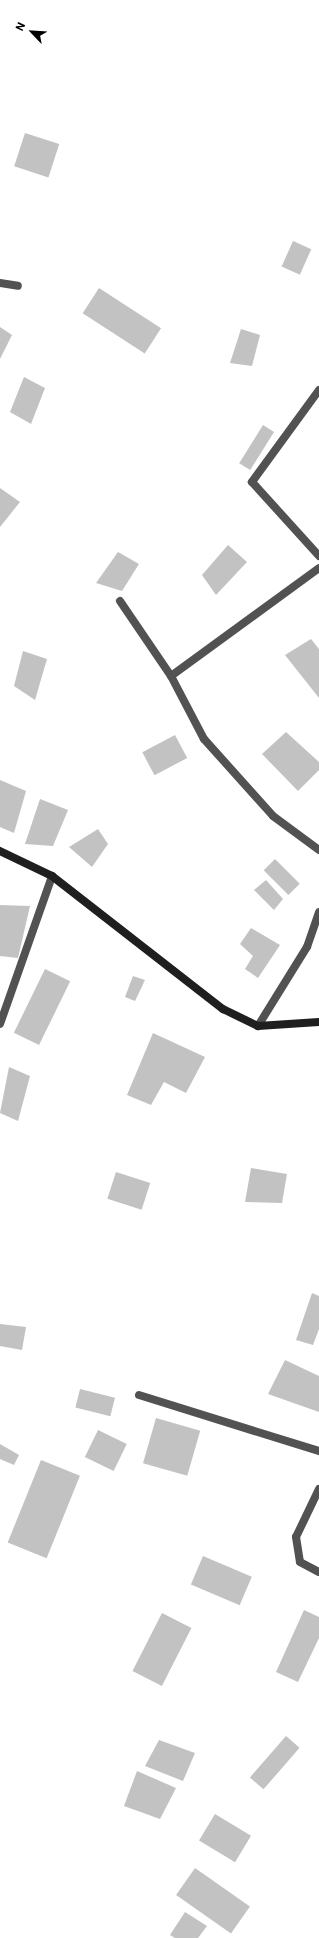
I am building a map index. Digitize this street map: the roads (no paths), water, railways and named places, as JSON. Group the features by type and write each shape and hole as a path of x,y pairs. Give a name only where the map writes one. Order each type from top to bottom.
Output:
{"street":[{"path":"0,283 18,286"},
{"path":"319,390 252,482 319,556"},
{"path":"171,676 319,568"},
{"path":"120,601 171,676 204,739 273,816 319,850"},
{"path":"0,851 52,876 223,1009 258,1026 319,1022"},
{"path":"0,1024 52,876"},
{"path":"258,1026 307,947 319,912"},
{"path":"138,1395 319,1452"},
{"path":"319,1489 296,1537 300,1562 319,1572"}]}
